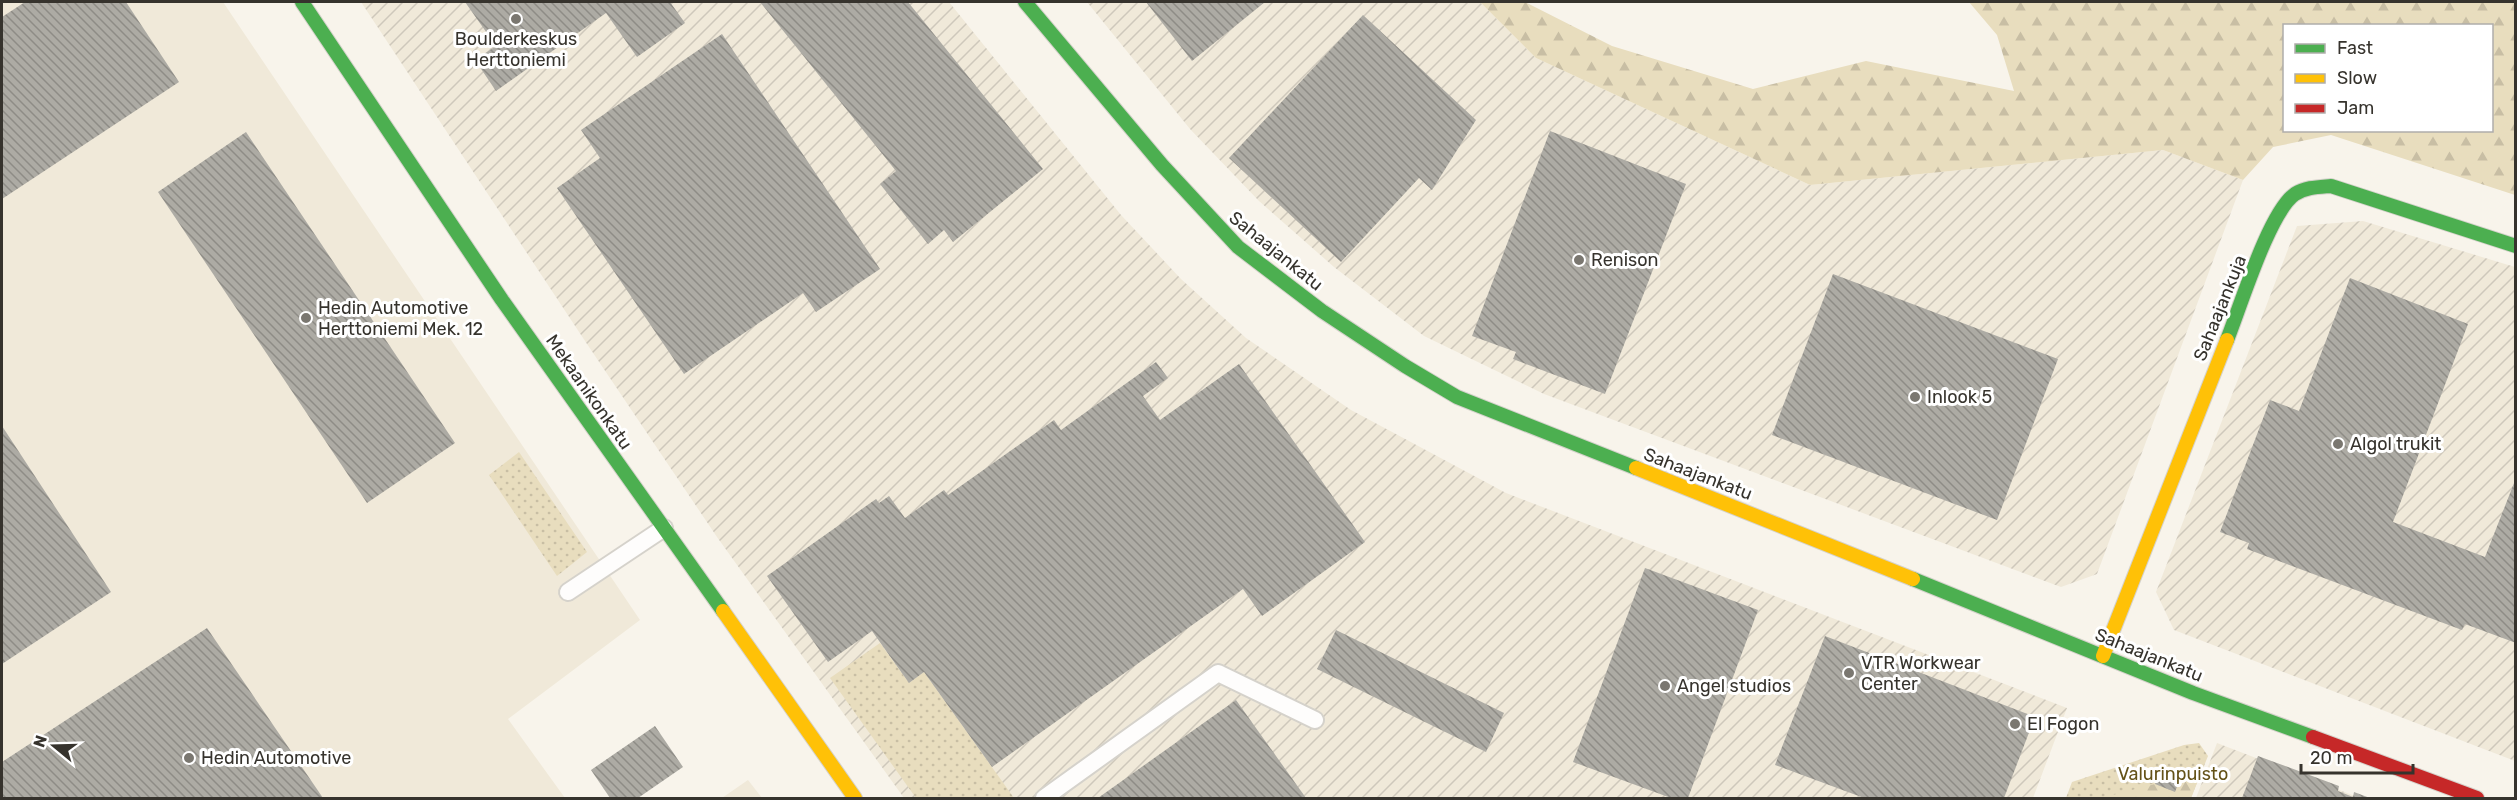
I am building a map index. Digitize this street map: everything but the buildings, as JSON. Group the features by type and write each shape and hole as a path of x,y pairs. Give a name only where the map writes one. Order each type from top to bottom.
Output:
{"street":[{"name":"Mekaanikonkatu","path":"302,2 502,300 855,798"},
{"name":"Sahaajankatu","path":"1025,2 1162,165 1238,247 1322,310 1405,366 1467,401 2193,693 2477,798"},
{"name":"Sahaajankuja","path":"2103,656 2272,225 2283,206 2309,186 2331,186 2516,246"}],"lane":[{"path":"568,592 664,528"},
{"path":"1044,798 1218,673 1315,720"}],"shaded area":[{"path":"2,2 223,2 640,620 508,719 565,798 2,798"},
{"path":"361,2 949,2 1121,215 1181,279 1246,338 1351,410 1506,493 2067,708 2033,798 904,798 717,537"},
{"path":"1087,2 1480,2 1536,58 1810,185 2163,150 2243,180 2097,574 2061,587 1544,394 1424,336 1334,267 1259,201 1190,129"},
{"path":"2363,221 2515,267 2515,761 2174,630 2156,592 2297,226"},
{"path":"2217,743 2360,798 2196,798"},
{"path":"748,780 762,798 722,798"}],"green space":[{"path":"1480,2 1525,2 1612,46 1753,89 1866,61 2014,91 1997,35 1969,2 2515,2 2515,195 2331,135 2273,147 2243,180 2163,150 1810,185 1536,58"},
{"path":"519,452 587,552 557,576 489,475"},
{"path":"880,643 909,683 924,672 1014,798 916,798 830,678"},
{"name":"Valurinpuisto","path":"2199,743 2208,756 2191,798 2066,798 2072,782 2184,745"},
{"path":"2203,767 2191,798 2101,798 2155,784 2175,792 2185,775"}],"traffic: fast":[{"path":"302,2 502,300 723,611"},
{"path":"1025,2 1162,165 1238,247 1322,311 1457,397 1636,468"},
{"path":"2227,340 2256,262 2275,220 2285,204 2295,194 2304,190 2331,186 2516,246"},
{"path":"1913,579 2193,693 2313,737"}],"traffic: slow":[{"path":"2103,656 2227,340"},
{"path":"1636,468 1913,579"},
{"path":"723,611 855,798"}],"traffic: jam":[{"path":"2313,737 2477,798"}],"place":[{"name":"Boulderkeskus Herttoniemi","path":"516,19"},
{"name":"Renison","path":"1579,260"},
{"name":"Hedin Automotive Herttoniemi Mek. 12","path":"306,318"},
{"name":"Inlook 5","path":"1915,397"},
{"name":"Algol trukit","path":"2338,444"},
{"name":"VTR Workwear Center","path":"1849,673"},
{"name":"Angel studios","path":"1665,686"},
{"name":"El Fogon","path":"2015,724"},
{"name":"Hedin Automotive","path":"189,758"}]}
